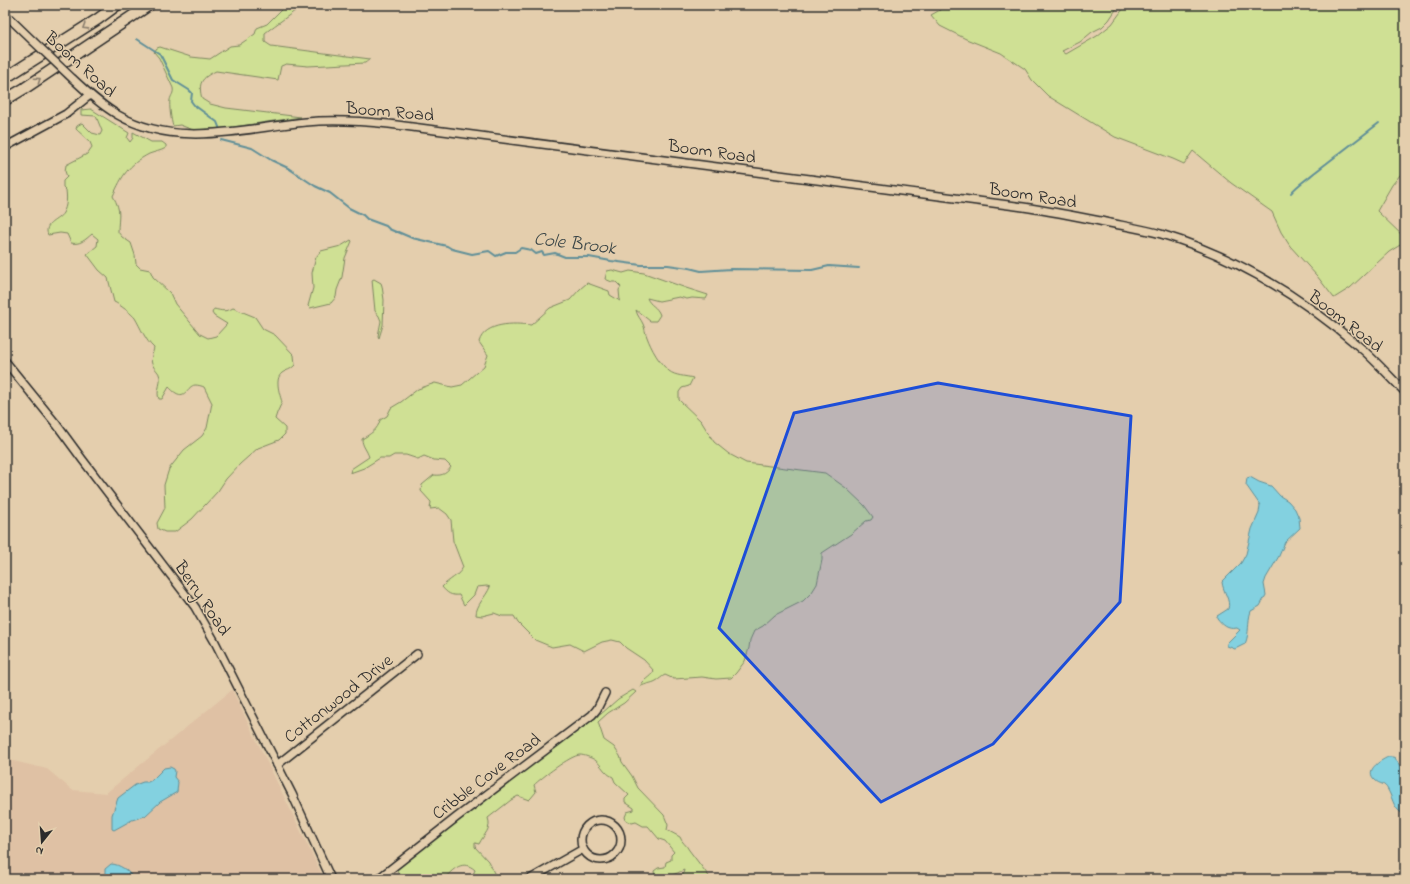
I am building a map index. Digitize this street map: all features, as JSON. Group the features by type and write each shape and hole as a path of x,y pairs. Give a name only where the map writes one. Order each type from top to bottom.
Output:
{"highway":[{"path":"5,78 98,19 117,5"},
{"path":"5,100 149,5"}],"street":[{"name":"Boom Road","path":"5,14 90,95 106,108 125,119 150,128 168,132 220,134 327,121 356,121 389,124 1016,206 1147,230 1213,253 1243,268 1283,292 1314,312 1349,338 1405,392"},
{"path":"5,147 66,114 90,95"},
{"name":"Berry Road","path":"5,360 57,425 188,596 207,627 277,765 332,879"},
{"name":"Cottonwood Drive","path":"277,765 417,654"},
{"name":"Cribble Cove Road","path":"378,879 592,715 597,709 605,693"},
{"path":"593,821 607,821 617,829 620,834 619,847 611,856 605,859 599,859 587,854 583,849 581,836 583,830 593,821"},
{"path":"530,879 583,849"}],"highlighted area":[{"path":"938,383 1131,416 1120,602 993,744 881,802 719,628 794,413"}],"shaded area":[{"path":"232,690 324,879 5,879 5,759 47,769 72,790 106,793"}],"green space":[{"path":"286,5 302,5 265,33 265,42 271,46 370,59 365,63 308,66 286,64 281,66 278,80 216,71 204,79 200,89 202,99 210,104 226,108 301,117 226,128 193,130 180,125 173,126 170,98 173,88 159,58 154,52 157,48 160,47 191,57 210,59 230,46 239,45 255,34 257,28 267,24"},
{"path":"942,5 1119,5 1109,20 1102,27 1092,32 1080,42 1062,51 1066,54 1097,36 1112,24 1126,5 1405,5 1405,169 1392,185 1377,211 1405,238 1405,242 1389,252 1350,288 1334,298 1317,276 1290,246 1281,232 1272,212 1231,183 1193,151 1184,164 1115,137 1048,96 1032,80 1025,69 1001,53 966,39 940,26 931,15 940,10"},
{"path":"91,109 129,133 127,138 130,142 133,138 133,132 151,142 162,142 166,145 166,148 149,154 136,162 126,172 113,196 119,210 118,232 122,237 131,243 136,264 140,268 150,270 153,277 170,293 175,304 200,334 208,338 216,336 227,324 214,316 212,313 214,309 224,311 233,308 255,317 263,329 275,335 294,355 295,365 282,373 278,379 278,387 282,402 275,419 285,428 285,434 279,440 258,448 240,464 192,519 175,532 165,532 158,529 157,523 165,508 164,485 169,469 184,450 202,436 207,428 212,403 204,387 196,385 192,386 182,394 176,393 169,387 162,399 159,399 158,393 160,377 159,373 151,362 154,348 146,338 135,318 114,302 108,278 99,270 87,254 97,246 98,239 92,234 80,243 71,243 67,234 60,233 48,235 47,231 49,225 61,216 65,208 66,190 63,187 63,181 67,177 65,171 66,165 87,154 92,147 90,142 76,129 77,126 82,123 92,133 100,135 102,131 96,116 81,115 81,110"},
{"path":"351,240 352,241 345,258 342,277 336,297 331,303 310,308 308,306 313,288 312,273 316,257 321,251 341,246"},
{"path":"612,270 623,273 630,271 644,273 708,295 706,299 687,299 679,297 659,301 647,298 660,315 656,321 650,321 636,310 644,326 651,346 665,368 671,373 693,378 689,386 682,388 679,392 679,400 701,421 714,442 729,454 746,463 825,473 846,488 864,505 873,517 871,520 866,521 851,534 822,553 817,584 812,592 803,601 775,615 763,626 754,631 750,640 745,661 731,678 716,679 702,677 674,679 665,675 654,682 640,687 654,671 644,660 620,642 612,640 602,642 584,651 570,644 552,647 535,640 518,623 514,616 502,616 494,613 482,616 476,615 479,604 490,587 477,587 474,595 464,605 459,595 449,594 442,587 459,573 463,567 453,541 451,520 447,514 439,508 430,509 431,502 421,491 422,485 434,475 444,474 451,467 445,461 434,460 424,456 418,459 406,455 394,455 389,458 380,458 364,468 350,473 351,469 369,457 362,439 376,429 380,420 387,416 391,408 418,389 435,383 452,387 462,385 484,366 488,355 479,342 482,335 487,331 501,325 531,325 550,308 570,300 587,283 609,291 610,295 620,301 619,290 621,287 616,282 605,279 607,271"},
{"path":"374,279 381,283 384,300 383,325 379,338 378,336 381,321 375,311 372,280"},
{"path":"633,690 636,692 598,722 604,740 614,747 638,788 664,815 668,825 667,830 680,837 711,879 682,879 684,870 663,877 655,877 654,871 658,868 665,867 666,862 671,860 671,855 674,852 665,841 659,839 648,826 643,826 636,822 632,823 626,820 625,817 627,812 634,810 634,808 625,802 625,799 629,795 615,782 613,777 607,773 600,764 595,760 580,755 570,759 549,772 534,785 536,792 529,800 518,796 488,818 489,825 487,831 479,844 475,843 475,847 488,861 497,879 471,879 475,870 466,865 458,867 444,879 429,879 423,877 413,879 403,876 397,872 400,864 569,736 601,714 618,699"}],"water":[{"path":"1250,477 1271,486 1280,496 1288,501 1295,509 1299,518 1300,528 1285,542 1279,556 1266,578 1264,584 1266,595 1260,606 1251,611 1245,644 1235,649 1227,646 1227,643 1240,630 1237,628 1230,628 1221,623 1217,616 1228,609 1229,606 1222,582 1241,563 1246,554 1252,529 1259,513 1260,505 1246,485 1247,478"},
{"path":"1388,757 1395,758 1405,774 1405,815 1398,810 1386,787 1377,782 1371,773 1374,766"},
{"path":"170,767 175,771 174,777 178,782 177,792 160,802 145,816 132,820 114,830 112,829 112,815 118,798 135,785 152,780 164,768"},
{"path":"111,864 124,868 133,879 107,879 105,876 105,869"}],"waterway":[{"name":"Cole Brook","path":"137,39 160,54 173,80 192,93 191,101 194,105 217,122 219,127"},
{"path":"1291,193 1296,187 1379,123"},
{"name":"Cole Brook","path":"221,140 252,148 271,160 288,168 315,186 330,193 349,208 363,215 367,219 386,226 389,229 412,238 447,246 452,249 472,254 489,251 496,256 506,252 515,252 521,248 531,250 536,254 542,252 544,255 555,253 565,257 589,257 641,265 668,265 701,271 731,269 812,270 829,266 859,268"}]}
